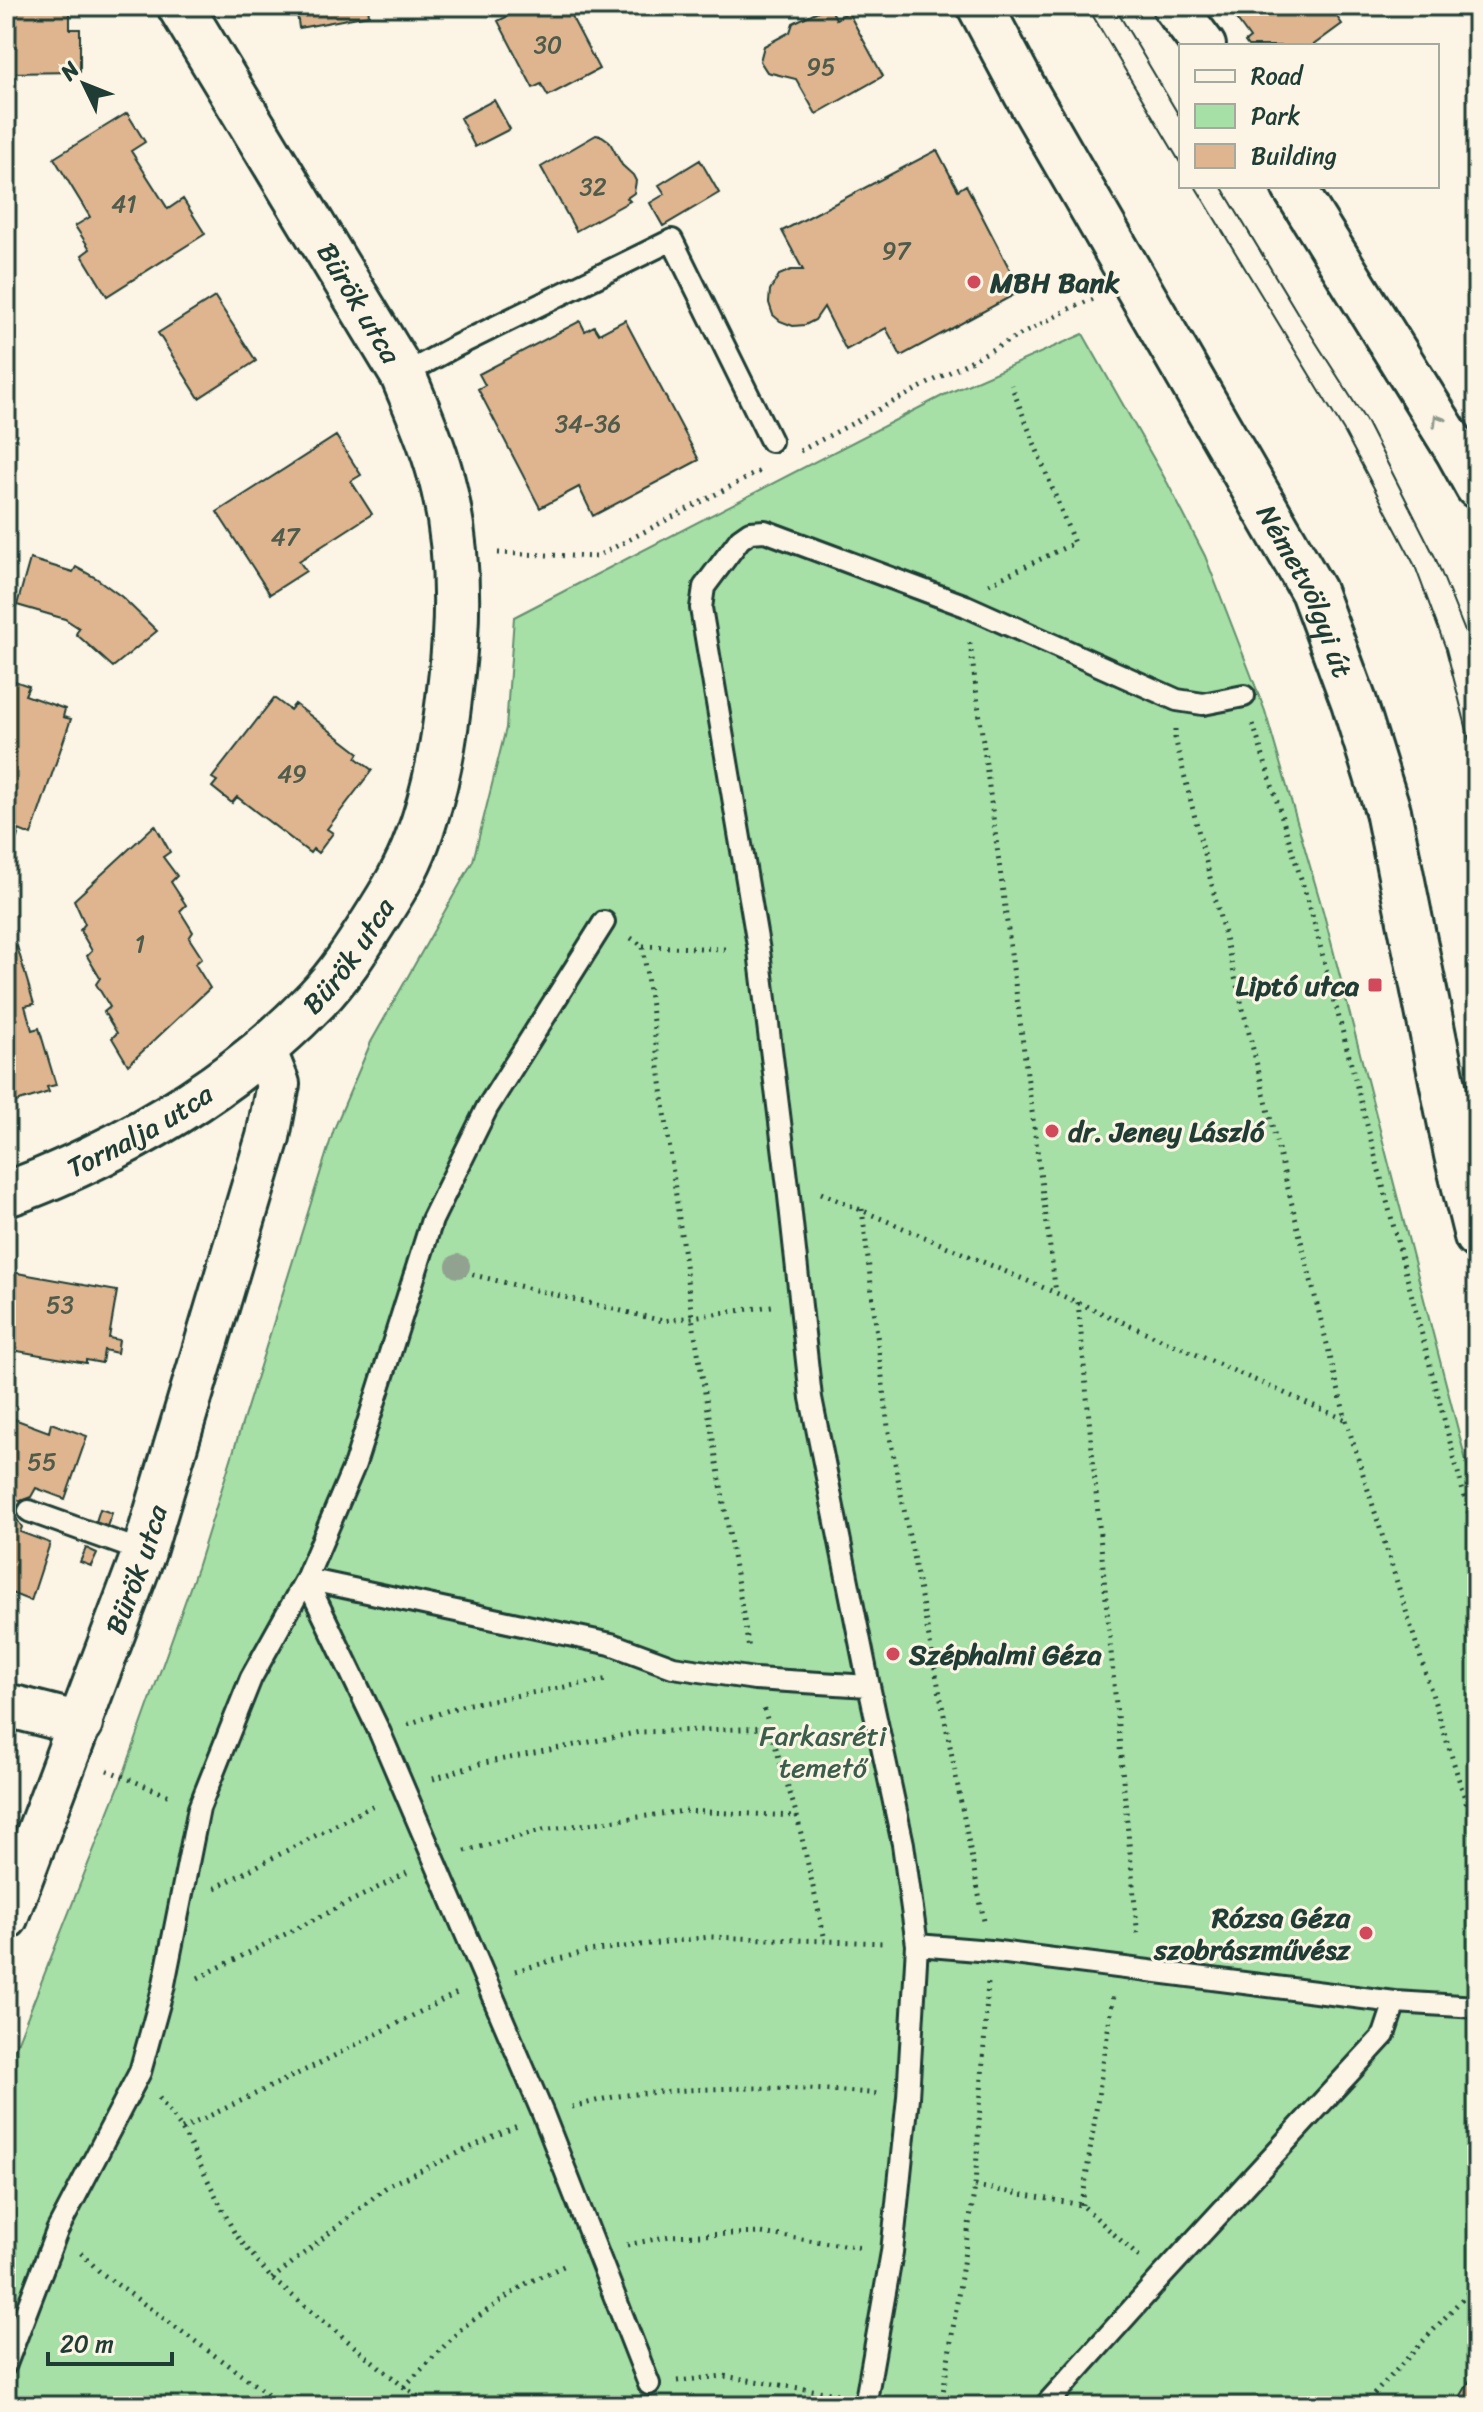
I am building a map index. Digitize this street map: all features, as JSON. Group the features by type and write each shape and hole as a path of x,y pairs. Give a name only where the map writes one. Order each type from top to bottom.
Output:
{"street":[{"name":"Bürök utca","path":"6,1918 144,1552 268,1137 278,1084 264,1049 318,998 353,953 417,843 436,783 447,725 454,660 456,552 444,487 424,425 403,375 180,6"},
{"name":"Németvölgyi út","path":"980,6 1026,93 1313,591 1354,702 1388,811 1467,1152 1477,1236"},
{"path":"1174,6 1202,44"},
{"path":"1294,188 1477,487"},
{"name":"Tornalja utca","path":"6,1194 61,1173 147,1131 222,1082 264,1049"},
{"path":"6,1705 75,1740"}],"lane":[{"path":"403,375 672,240 771,441"},
{"path":"866,2403 893,2237 908,2097 917,1945 903,1844 811,1398 759,951 701,608 704,587 740,539 750,532 765,531 966,606 1177,700 1203,704 1244,696"},
{"path":"6,2364 57,2231 140,2072 163,1989 199,1808 251,1678 306,1579 355,1464 432,1220 487,1108 604,922"},
{"path":"29,1511 144,1552"},
{"path":"306,1579 611,1644 673,1667 755,1679 869,1686"},
{"path":"306,1579 380,1733 543,2114 649,2384"},
{"path":"917,1945 990,1951 1395,2002 1477,2007"},
{"path":"1045,2406 1384,2035 1395,2002"}],"path":[{"path":"1011,385 1074,543 988,584 966,606 1056,1293"},
{"path":"1244,696 1311,911 1477,1545"},
{"path":"1177,700 1175,738 1346,1420 1477,1837"},
{"path":"604,922 643,946 759,951"},
{"path":"643,946 692,1317 755,1679 797,1816 825,1940"},
{"path":"788,1187 818,1192 862,1209 1346,1420"},
{"path":"862,1209 888,1427 990,1951 975,2186 941,2406"},
{"path":"419,1262 663,1321 752,1308"},
{"path":"1078,1302 1141,1970"},
{"path":"380,1733 464,1705 673,1667"},
{"path":"181,1896 206,1893 404,1789 479,1764 640,1732 770,1728"},
{"path":"75,1740 199,1808"},
{"path":"182,2129 484,1980 588,1951 710,1937 917,1945"},
{"path":"1082,2205 1118,1967"},
{"path":"140,2072 182,2129 235,2234 272,2279 404,2387 432,2406"},
{"path":"975,2186 1082,2205 1161,2277"},
{"path":"57,2231 100,2272 284,2406"},
{"path":"1363,2406 1477,2283"},
{"path":"610,2406 649,2384 723,2376 866,2403"},
{"path":"6,2400 16,2406"}],"green space":[{"name":"Farkasréti temető","path":"1083,334 1205,556 1265,711 1323,911 1477,1503 1477,2406 6,2406 6,2071 123,1776 197,1568 334,1129 371,1042 473,861 506,728 514,617 944,395"}],"building":[{"path":"6,6 70,6 70,29 80,29 80,72 6,73"},
{"path":"296,6 368,6 369,15 299,28"},
{"path":"527,6 533,14 548,6 566,6 599,69 548,96 541,84 533,88 498,21"},
{"path":"1233,6 1329,6 1342,24 1315,44 1246,44 1250,38 1229,9"},
{"path":"822,9 831,9 836,19 848,12 883,76 816,114 796,79 767,72 760,61 764,46 790,32 793,23"},
{"path":"494,100 510,129 475,147 460,118"},
{"path":"127,113 145,142 131,151 168,209 183,199 205,234 107,296 82,255 90,249 75,226 90,217 54,158"},
{"path":"596,135 609,141 622,165 633,175 636,181 634,193 627,198 630,201 576,231 541,167"},
{"path":"937,150 958,190 966,185 1021,291 901,356 886,328 846,350 824,307 815,320 805,325 793,326 773,315 769,303 770,290 779,275 791,270 803,270 782,231"},
{"path":"1477,153 1477,189 1469,155"},
{"path":"700,160 719,193 663,226 650,203 665,194 659,185"},
{"path":"215,297 256,361 199,398 158,333"},
{"path":"625,320 699,460 593,516 579,487 540,508 478,389 485,385 479,374 580,321 585,331 594,326 599,334"},
{"path":"336,436 361,475 351,481 372,514 299,561 306,571 270,594 217,512"},
{"path":"30,559 73,572 76,567 96,578 122,597 157,631 113,667 76,634 79,628 65,619 17,605"},
{"path":"6,678 29,686 25,695 65,709 63,717 71,719 31,835 19,830 17,838 6,835"},
{"path":"274,698 290,710 295,704 359,753 356,758 372,770 327,829 333,833 318,853 313,849 310,853 237,797 232,803 212,787 217,781 212,778"},
{"path":"155,825 170,852 163,857 177,876 171,882 186,905 180,911 193,932 189,938 202,958 195,964 210,988 128,1065 112,1038 117,1033 104,1012 110,1007 96,984 100,978 87,956 92,951 80,930 85,924 74,900"},
{"path":"17,946 34,1004 25,1006 32,1030 39,1028 56,1085 47,1087 49,1092 6,1105 6,949"},
{"path":"6,1271 117,1291 109,1338 119,1340 117,1353 104,1350 102,1363 86,1360 86,1363 6,1349 10,1321 6,1320"},
{"path":"6,1416 49,1432 51,1423 87,1436 65,1499 36,1488 31,1497 20,1501 6,1496"},
{"path":"100,1509 112,1513 106,1529 95,1525"},
{"path":"6,1515 16,1518 22,1527 20,1532 50,1543 31,1601 6,1591"},
{"path":"86,1548 97,1553 91,1566 80,1562"},
{"path":"1470,2380 1477,2383 1477,2406 1455,2406"}],"tram line":[{"path":"1087,6 1179,161"},
{"path":"1114,6 1179,116"},
{"path":"1196,188 1345,433 1415,566 1446,649 1477,769"},
{"path":"1222,188 1366,421 1435,557 1470,644 1477,673"}],"place":[{"name":"MBH Bank","path":"974,282"},
{"name":"Liptó utca","path":"1375,985"},
{"name":"dr. Jeney László","path":"1052,1131"},
{"name":"Széphalmi Géza","path":"893,1654"},
{"name":"Rózsa Géza szobrászművész","path":"1366,1933"}]}
